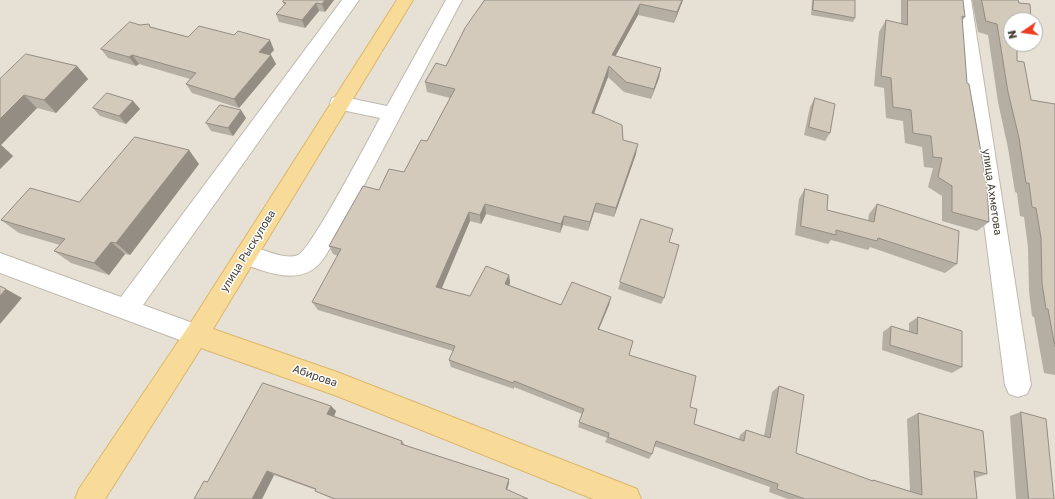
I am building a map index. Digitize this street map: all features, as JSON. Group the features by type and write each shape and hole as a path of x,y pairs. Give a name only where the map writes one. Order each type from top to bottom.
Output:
{"main road":[{"name":"улица Рыскулова","path":"89,499 135,431 196,335 404,0"},
{"name":"Абирова","path":"196,335 337,384 627,499"}],"street":[{"path":"126,309 351,0"},
{"path":"246,255 290,266 306,262 315,252 327,234 454,0"},
{"name":"улица Ахметова","path":"963,0 992,192 1018,385"},
{"path":"339,103 392,114"},
{"name":"Абирова","path":"0,263 196,335"}],"shaded area":[{"path":"0,0 1055,0 1055,499 0,499"}],"building":[{"path":"284,0 325,0 322,4 316,3 302,20 276,14 286,3 283,2"},
{"path":"485,0 682,0 677,12 640,4 612,55 661,68 654,89 626,82 609,66 592,113 622,125 623,140 638,144 616,208 596,203 590,222 564,216 561,224 485,204 480,215 469,212 436,287 470,296 486,266 509,275 505,284 561,305 572,282 611,297 598,329 633,341 629,355 696,376 690,407 697,409 694,424 744,441 746,430 770,438 779,386 804,395 796,453 873,481 922,495 918,413 983,431 987,474 974,471 977,499 805,499 777,489 778,484 656,441 652,454 608,437 609,433 579,422 584,409 514,381 513,383 449,360 455,346 312,302 341,249 329,246 363,186 379,190 389,169 404,172 421,140 427,141 455,89 425,82 436,63 446,66 465,28"},
{"path":"814,0 855,0 855,18 813,10"},
{"path":"908,0 963,0 965,17 962,16 967,83 969,84 987,186 989,222 952,212 952,186 938,177 942,158 933,157 931,136 913,133 911,110 893,107 891,78 881,76 886,20 907,25"},
{"path":"982,0 1018,0 1019,3 1030,4 1030,12 1003,12 1003,52 1017,52 1017,61 1024,62 1031,100 1055,104 1055,347 1048,309 1046,309 1042,283 1041,238 1036,208 1032,207 1029,183 1026,183 1019,138 1008,92 997,24 986,21"},
{"path":"130,22 140,25 149,24 150,27 188,37 199,26 234,35 238,31 270,40 259,52 271,55 234,99 186,84 196,73 132,55 129,57 101,49"},
{"path":"26,54 77,66 44,100 24,95 0,119 0,79"},
{"path":"107,93 133,101 119,116 93,108"},
{"path":"815,98 835,104 830,133 809,127"},
{"path":"220,105 241,110 228,128 206,123"},
{"path":"135,137 189,150 116,243 111,242 94,263 54,251 65,239 1,220 30,188 79,202"},
{"path":"805,189 828,195 827,210 874,222 877,204 959,231 957,264 878,238 877,241 836,230 836,235 801,226"},
{"path":"641,219 673,229 669,242 679,245 664,298 620,282"},
{"path":"0,286 6,289 0,296"},
{"path":"918,317 962,331 962,367 890,345 891,326 917,334"},
{"path":"263,383 331,406 327,414 402,441 401,444 509,479 506,489 528,499 335,499 315,491 316,489 267,471 252,499 194,499 204,481 207,482"},
{"path":"1021,412 1046,419 1054,499 1029,499"}]}
